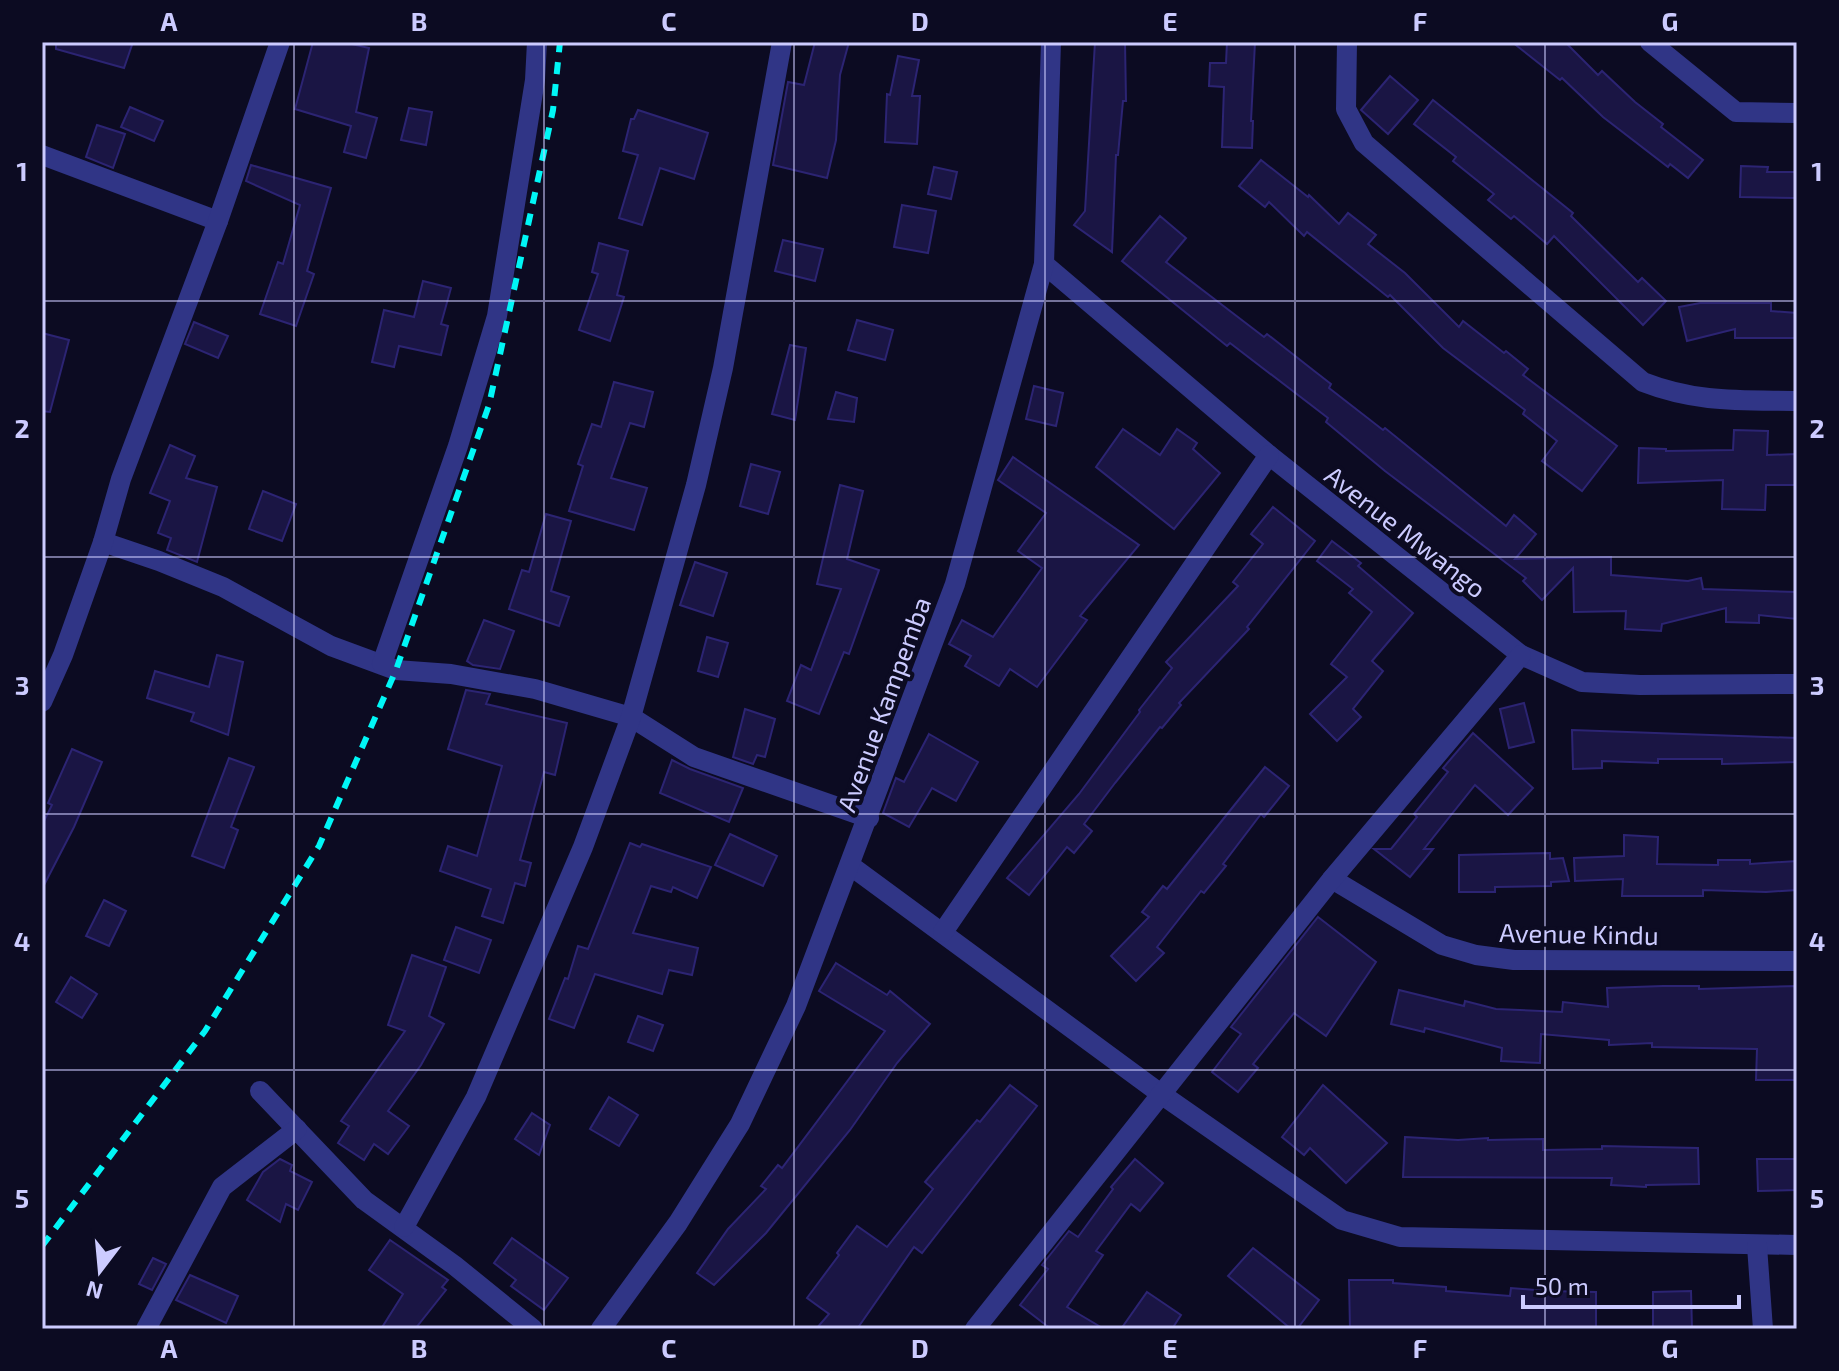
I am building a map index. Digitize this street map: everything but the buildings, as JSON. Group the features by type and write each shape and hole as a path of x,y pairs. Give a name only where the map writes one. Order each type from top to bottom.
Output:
{"street":[{"path":"42,702 63,655 103,542 121,479 218,221 280,42"},
{"path":"382,664 458,446 497,316 535,80 537,42"},
{"path":"404,1227 476,1097 583,847 631,717 696,485 723,368 782,42"},
{"name":"Avenue Kampemba","path":"601,1329 678,1223 740,1124 796,1006 955,584 1044,264 1051,42"},
{"path":"1347,42 1346,109 1364,143 1643,382 1675,394 1711,400 1797,401"},
{"path":"1650,42 1736,112 1797,113"},
{"path":"42,155 218,221"},
{"name":"Avenue Mwango","path":"1044,264 1269,455 1521,655 1582,682 1640,685 1797,684"},
{"path":"943,932 1269,455"},
{"path":"103,542 223,587 331,646 396,670 451,674 535,689 631,717 694,757 869,818"},
{"path":"981,1327 1332,879 1521,655"},
{"path":"851,866 1161,1094 1342,1220 1400,1237 1797,1245"},
{"name":"Avenue Kindu","path":"1332,879 1442,945 1476,955 1514,960 1797,961"},
{"path":"260,1091 364,1200 404,1227 533,1329"},
{"path":"146,1329 222,1187 297,1129"},
{"path":"1757,1246 1763,1329"}],"railway":[{"path":"42,1246 205,1031 319,846 396,670 489,405 553,110 560,42"}]}
